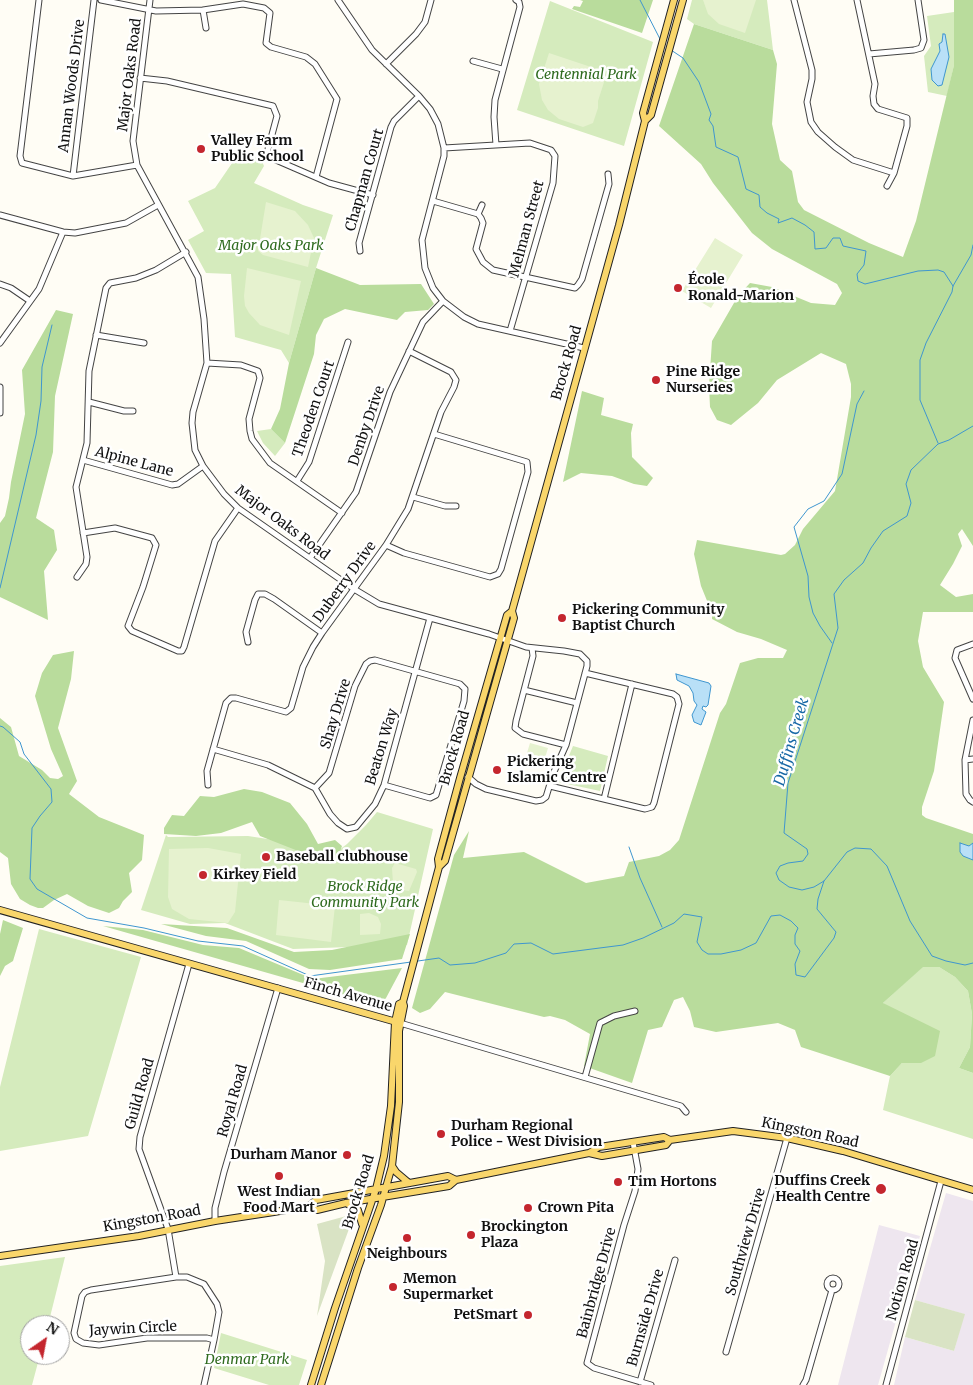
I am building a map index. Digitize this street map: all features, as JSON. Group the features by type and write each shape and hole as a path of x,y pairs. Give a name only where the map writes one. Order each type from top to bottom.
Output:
{"main road":[{"name":"Brock Road","path":"439,867 445,861 514,618 512,611 619,225 645,121 643,112 674,0"},
{"name":"Brock Road","path":"645,121 651,116 683,0"},
{"name":"Brock Road","path":"311,1385 334,1308 376,1189 390,1123 399,1004 403,1002 439,867 438,859 500,638 507,615 512,611"},
{"path":"460,778 465,789"},
{"name":"Finch Avenue","path":"0,910 397,1022"},
{"name":"Brock Road","path":"321,1385 392,1166 399,1102 397,1022"},
{"name":"Kingston Road","path":"309,1206 317,1210 346,1203 449,1186 456,1180 589,1153 600,1148 633,1142 664,1137 670,1140 733,1131 787,1138 843,1151 973,1190"},
{"name":"Kingston Road","path":"589,1153 602,1156 666,1145 670,1140"},
{"path":"392,1166 409,1183"},
{"name":"Kingston Road","path":"0,1256 139,1236 168,1229 309,1206 316,1200 448,1176 456,1180"},
{"path":"346,1203 358,1210 362,1226"}],"street":[{"path":"39,0 20,159 22,163 73,176 136,165"},
{"name":"Annan Woods Drive","path":"73,176 94,0"},
{"path":"101,0 149,10 203,10 243,4 264,8 270,13 266,42 271,47 306,57 315,64 337,99 316,177"},
{"name":"Major Oaks Road","path":"150,0 133,141 136,165 198,276 207,363 193,412 192,423 195,450 202,466 224,494 238,508 354,589 379,604 532,648 553,649 580,654 587,660 585,673"},
{"path":"338,0 372,50 419,96 435,116 444,148 433,201 422,240 425,268 433,288 443,301 464,317 478,324 584,348"},
{"path":"386,64 416,34 424,22 430,0"},
{"path":"496,145 495,100 520,8 519,2 516,0"},
{"path":"794,0 812,70 807,102 811,122 818,132 853,160 894,173"},
{"path":"857,0 875,84 874,104 878,109 907,118 894,173 887,186"},
{"path":"869,54 921,48 924,40 918,0"},
{"path":"203,10 206,28"},
{"path":"472,61 502,70"},
{"path":"140,78 168,81 273,106 277,116 267,153 269,157 329,183 373,195"},
{"name":"Chapman Court","path":"360,251 359,243 394,121 419,96"},
{"name":"Melman Street","path":"444,148 530,143 551,150 555,156 553,183 510,331"},
{"path":"433,201 478,214 483,223 476,250 483,262 493,270 575,288 578,285 609,184 608,174"},
{"path":"0,215 63,232 75,233 126,223 158,205"},
{"path":"478,214 482,205"},
{"path":"0,343 44,280 63,232"},
{"path":"77,577 86,564 87,557 76,487 87,443 89,371 106,288 110,283 136,278 156,270 186,252"},
{"path":"0,284 11,288 30,302"},
{"name":"Denby Drive","path":"310,558 356,492 390,392 423,322 443,301"},
{"path":"96,335 144,343"},
{"name":"Theoden Court","path":"297,481 309,462 348,342"},
{"name":"Duberry Drive","path":"208,785 207,771 226,703 231,698 286,712 291,708 303,667 322,633 402,522 413,497 441,412 456,380 451,372 409,352"},
{"path":"207,363 241,365 258,371 260,378 249,419 252,439 270,463 342,513"},
{"path":"0,387 0,413"},
{"path":"88,402 124,411 133,411"},
{"path":"386,545 404,553 490,577 498,574 501,569 528,472 527,462 434,434"},
{"name":"Alpine Lane","path":"83,460 172,485 178,484 202,466"},
{"path":"413,497 445,506 456,506"},
{"path":"83,533 115,528 152,538 156,545 144,587 128,626 132,631 178,652 184,647 215,541 238,508"},
{"path":"248,642 246,632 258,594 265,594 274,599 322,633"},
{"name":"Beaton Way","path":"315,788 330,814 347,829 356,827 375,804 384,785 430,618"},
{"path":"973,644 957,650 955,658 973,699"},
{"path":"532,648 533,656 515,728 523,734 566,745"},
{"name":"Shay Drive","path":"315,788 329,773 355,686 370,660 460,684 465,689 464,702 436,795 430,798 384,785"},
{"path":"465,789 486,789 540,801 546,797 553,774 566,745 585,673 673,694 677,697 679,704 653,806 645,809 550,786"},
{"path":"604,799 632,684"},
{"path":"524,690 577,703"},
{"path":"973,720 965,760 966,794 973,802"},
{"path":"213,749 268,765 315,788"},
{"path":"965,760 973,759"},
{"path":"468,777 486,789"},
{"name":"Guild Road","path":"176,1277 168,1229 138,1149 189,964"},
{"name":"Royal Road","path":"215,1221 215,1208 224,1172 278,988"},
{"path":"585,1077 600,1023 614,1016 635,1011"},
{"name":"Finch Avenue","path":"397,1022 681,1106 686,1112"},
{"name":"Southview Drive","path":"726,1352 787,1138"},
{"name":"Bainbridge Drive","path":"633,1142 638,1169 636,1190 624,1225 587,1363 594,1368 651,1385"},
{"name":"Notion Road","path":"886,1385 941,1181"},
{"name":"Burnside Drive","path":"640,1382 675,1260"},
{"path":"176,1277 187,1277 204,1284 217,1304 219,1312 204,1385"},
{"name":"Jaywin Circle","path":"176,1277 85,1292 82,1296 74,1333 76,1339 83,1343 99,1345 147,1338 207,1338 214,1340"},
{"path":"803,1385 832,1290"}],"shaded area":[{"path":"946,1193 973,1201 973,1385 894,1385 905,1337 954,1351 964,1314 915,1300"},
{"path":"879,1225 920,1236 878,1385 838,1385"}],"green space":[{"path":"580,0 653,0 642,33 572,9 574,6 580,7 583,1"},
{"path":"692,0 767,0 773,50 694,24 687,19"},
{"path":"703,0 756,0 745,33 719,24 708,14"},
{"path":"954,0 973,0 973,546 962,529 958,534 962,546 940,585 956,597 973,594 973,612 923,612 918,641 923,667 944,702 934,771 922,807 922,815 973,834 973,1073 959,1068 970,1047 972,1014 968,991 955,977 939,967 923,967 883,1003 940,1031 935,1056 921,1063 902,1063 890,1076 801,1047 795,1030 778,1023 716,1032 694,1027 690,1011 683,997 674,1000 662,1027 648,1030 632,1083 584,1066 590,1034 565,1020 550,1016 544,1017 445,992 430,1009 420,1013 412,1008 454,855 469,831 463,858 524,852 586,883 624,876 629,862 659,856 670,850 679,840 720,713 726,704 740,663 758,658 783,658 787,650 761,639 737,632 712,619 712,613 701,586 694,554 697,540 781,555 785,554 795,545 803,529 835,491 851,397 851,384 846,364 821,353 777,380 758,403 731,425 717,420 710,407 709,386 712,341 738,296 750,283 772,287 811,303 835,305 842,293 837,284 772,249 752,233 713,183 701,164 659,126 694,24 773,50 777,64 772,124 780,160 792,171 798,202 804,210 869,243 903,257 916,221 954,65"},
{"name":"Centennial Park","path":"550,1 653,42 624,146 517,110"},
{"path":"954,12 954,65 947,96 928,92 924,56 931,46 927,16"},
{"path":"549,53 603,71 606,76 593,123 583,127 559,119 548,110 542,100 539,84"},
{"name":"Major Oaks Park","path":"239,153 261,159 264,166 254,183 303,205 333,215 289,363 281,350 235,337 231,274 206,273 188,240 204,231 188,201 215,188"},
{"path":"266,202 295,211 308,225 314,238 308,267 263,255 258,251"},
{"path":"715,238 743,255 711,308 682,291"},
{"path":"247,268 301,281 289,335 260,325 249,313 245,306 244,296"},
{"path":"316,268 360,285 421,284 434,304 428,310 405,312 397,320 345,309 324,319 316,335 314,354 285,443 271,429 280,409 289,363"},
{"path":"56,310 73,314 55,396 53,452 36,518 54,530 57,550 44,571 48,620 0,597 0,523 5,516 25,414 22,370"},
{"path":"582,391 604,398 601,415 633,424 631,433 632,457 653,478 647,486 634,484 612,476 581,473 563,482"},
{"path":"271,429 285,443 275,456 263,443 257,431"},
{"path":"74,651 71,679 58,728 77,781 69,794 99,817 144,835 142,860 129,873 132,892 119,908 109,913 88,906 67,894 43,908 30,905 20,899 11,884 8,858 0,852 0,718 11,727 19,756 42,770 50,778 58,779 63,776 51,749 35,696 42,673 53,655"},
{"path":"530,743 548,748 545,758 527,753"},
{"path":"573,746 608,756 600,791 558,782"},
{"path":"244,789 262,792 290,803 307,824 318,844 335,840 342,846 338,857 316,858 260,836 252,822 221,833 196,836 164,834 164,828 172,815 184,816 200,796 214,797"},
{"name":"Brock Ridge Community Park","path":"377,812 433,829 407,945 293,949 225,923 190,924 141,910 166,835 168,837 248,836 294,843 326,860 347,844"},
{"name":"Kirkey Field","path":"208,848 241,854 235,912 228,923 189,919 172,909 168,897 169,849"},
{"path":"395,863 416,869 417,872 409,891 402,890 393,883 392,868"},
{"path":"279,900 335,906 331,942 276,935"},
{"path":"369,913 378,917 381,924 380,934 360,935 360,914"},
{"path":"3,920 23,928 13,961 5,966 0,976 0,934"},
{"path":"161,924 227,928 294,952 332,950 410,934 402,959 330,970 309,969 246,941 206,936"},
{"path":"103,926 143,930 203,945 239,948 313,979 402,968 386,998 380,1005"},
{"path":"39,929 141,957 88,1136 0,1151 0,1087"},
{"path":"923,966 939,967 955,977 968,991 972,1014 970,1047 959,1068 973,1073 973,1139 883,1110 890,1076 902,1063 921,1063 883,1003"},
{"path":"350,1215 353,1218 317,1316 325,1261 317,1224"},
{"path":"65,1257 50,1315 20,1315 20,1365 37,1365 32,1385 0,1385 0,1266"},
{"path":"915,1300 965,1314 954,1351 905,1337"},
{"name":"Denmar Park","path":"221,1333 307,1360 299,1385 269,1385 214,1368"}],"water":[{"path":"943,34 945,34 949,57 942,85 938,86 932,80 931,69 940,51 939,44 942,42"},
{"path":"676,674 709,683 711,686 708,705 706,707 703,706 702,709 706,712 701,725 694,722 692,715 697,705 694,701 693,693 689,686 677,680"},
{"path":"960,843 969,846 973,843 973,860 963,856 960,852"}],"waterway":[{"path":"640,0 660,39"},
{"path":"671,50 683,58 699,82 711,114 709,120 713,126 716,147 738,157 746,189 759,195 760,207 779,219 778,223 792,218 805,225 814,232 815,249 826,248 833,238 840,238 843,246 866,251 864,265 857,274 858,281 865,284 918,271 938,270 944,272 953,286"},
{"path":"938,443 920,400 920,360 926,343 952,292 953,286 971,255 973,245"},
{"path":"0,588 36,435 41,401 42,367 52,325"},
{"path":"832,643 813,613 809,597 808,576 794,527 808,509 824,501 842,474 857,404 864,391"},
{"name":"Duffins Creek","path":"973,426 938,444 911,470 906,484 911,503 907,516 883,531 863,563 844,580 834,594 838,628 788,783 784,833 807,849 808,854 803,861 780,866 776,873 779,880 789,887 802,890 814,887 824,881 847,852 855,848 871,849 887,866 910,921 932,956 965,965 973,963"},
{"path":"0,726 20,742 24,754 51,789 52,802 32,828 30,879 37,889 87,918 144,928 198,941 243,946 310,976 411,962"},
{"path":"629,847 640,878 662,927"},
{"path":"418,961 439,958 450,965 475,963 506,953 514,944 531,943 553,954 623,945 674,923 684,914 702,917 697,942 702,950 708,954 721,954 741,950 756,943 771,916 780,915 791,921 798,928 795,935 795,944 800,951 795,964 796,975 805,977 834,938 836,932 817,909 824,881"}],"place":[{"name":"Valley Farm Public School","path":"201,149"},
{"name":"École Ronald-Marion","path":"678,288"},
{"name":"Pine Ridge Nurseries","path":"656,380"},
{"name":"Pickering Community Baptist Church","path":"562,618"},
{"name":"Pickering Islamic Centre","path":"497,770"},
{"name":"Baseball clubhouse","path":"266,857"},
{"name":"Kirkey Field","path":"203,875"},
{"name":"Durham Regional Police - West Division","path":"441,1134"},
{"name":"Durham Manor","path":"347,1155"},
{"name":"West Indian Food Mart","path":"279,1176"},
{"name":"Tim Hortons","path":"618,1182"},
{"name":"Duffins Creek Health Centre","path":"881,1189"},
{"name":"Crown Pita","path":"528,1208"},
{"name":"Brockington Plaza","path":"471,1235"},
{"name":"Neighbours","path":"407,1238"},
{"name":"Memon Supermarket","path":"393,1287"},
{"name":"PetSmart","path":"528,1315"}]}
